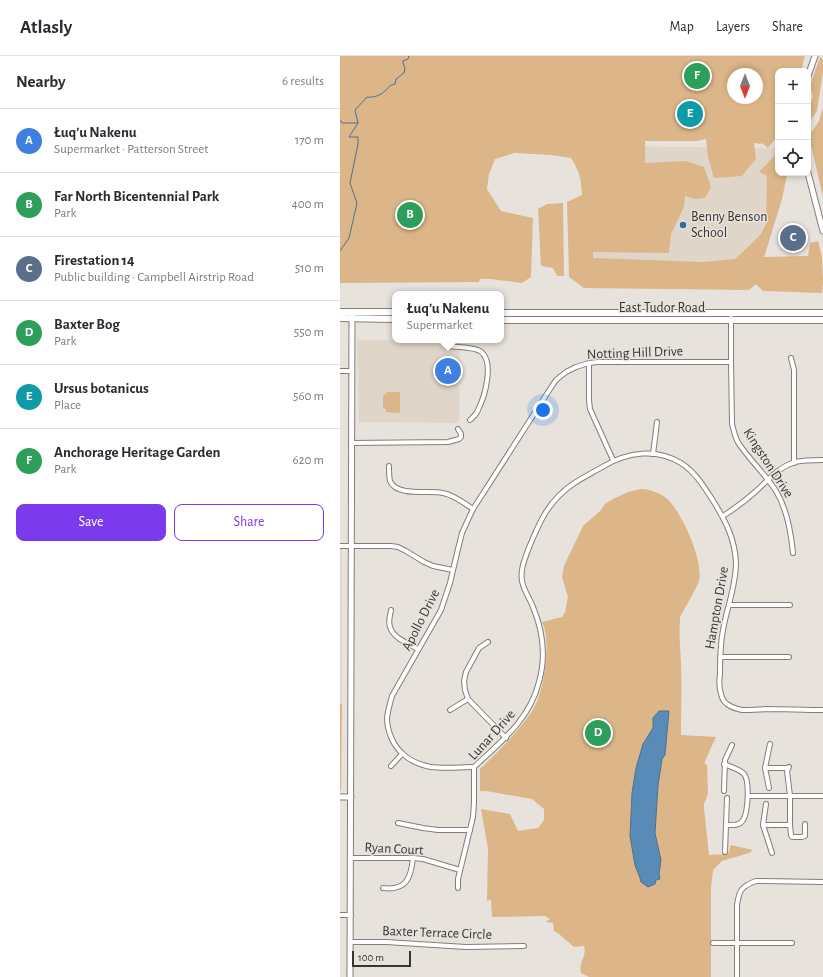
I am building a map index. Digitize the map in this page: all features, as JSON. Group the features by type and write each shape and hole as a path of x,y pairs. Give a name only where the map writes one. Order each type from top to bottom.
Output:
{"main road":[{"path":"340,312 352,315 392,319"},
{"path":"340,318 352,315 392,312"},
{"name":"East Tudor Road","path":"504,313 823,313"},
{"name":"East Tudor Road","path":"504,320 823,320"}],"street":[{"path":"810,68 814,56"},
{"path":"809,176 823,231"},
{"name":"Kingston Drive","path":"731,313 732,424 734,433 739,443 776,491 782,503 791,535 793,553"},
{"path":"350,977 352,315"},
{"path":"448,343 448,346 478,350 486,356 488,368 486,388 478,411 470,420"},
{"path":"791,358 794,370 794,463"},
{"name":"Notting Hill Drive","path":"550,389 556,380 566,372 589,363 731,362"},
{"path":"589,363 590,409 613,460"},
{"path":"340,371 351,371"},
{"name":"Apollo Drive","path":"402,754 395,745 388,727 389,706 392,696 441,610 446,597 462,533 473,509 550,389"},
{"path":"653,454 658,422"},
{"path":"351,443 448,442 461,437 458,429"},
{"name":"Lunar Drive","path":"458,888 458,879 473,817 474,767 517,726 527,712 539,684 542,670 542,643 536,616 522,583 521,573 538,525 556,498 574,483 613,460 627,455 640,453 653,454"},
{"name":"Hampton Drive","path":"653,454 664,456 679,462 693,472 723,516 730,532 734,547 736,573 734,587 722,630 720,689 723,701 740,710 823,710"},
{"path":"723,516 746,500 767,479 778,471 794,463 806,460 823,460"},
{"path":"389,466 390,481 402,491 445,493 473,509"},
{"path":"340,546 398,547 433,566 453,570"},
{"path":"729,605 790,605"},
{"path":"391,610 389,626 392,631 398,637 418,649"},
{"path":"488,642 479,648 466,672 464,681 465,690 468,699 506,738"},
{"path":"720,657 789,657"},
{"path":"450,710 468,699"},
{"path":"769,788 765,768 770,744"},
{"path":"724,791 724,764 732,745"},
{"path":"392,766 402,754 423,765 432,767 474,767"},
{"path":"724,764 744,772 748,796 743,820 739,824 726,825"},
{"path":"765,768 789,768 787,771 792,837 805,836 805,824"},
{"path":"748,796 823,796"},
{"path":"340,797 351,797"},
{"path":"725,852 727,798"},
{"path":"766,804 762,825 772,853"},
{"path":"398,823 438,830 470,830"},
{"path":"762,825 790,825"},
{"name":"Ryan Court","path":"351,858 413,858 460,870"},
{"path":"383,888 392,890 400,887 407,881 411,873 413,858"},
{"path":"737,977 737,904 738,896 742,888 748,884 756,882 823,882"},
{"path":"340,915 350,915"},
{"name":"Baxter Terrace Circle","path":"350,942 386,942 466,947 524,946"},
{"path":"713,943 792,943"}],"shaded area":[{"path":"340,56 805,56 802,68 775,68 775,139 768,148 762,143 754,143 756,159 742,176 714,178 708,157 706,139 697,141 645,141 645,163 686,161 704,167 711,187 705,198 695,199 685,196 684,207 671,234 669,253 593,252 593,258 703,262 735,259 761,234 766,224 767,176 759,172 775,155 775,176 786,176 782,199 764,257 808,256 810,243 818,241 822,257 822,293 763,291 756,284 749,290 584,288 569,277 567,202 582,195 576,167 571,158 551,155 515,153 495,159 489,174 487,189 501,211 533,218 531,277 522,283 490,279 480,279 479,282 340,283"},
{"path":"820,57 823,59 823,72 817,111 811,120 811,103 813,96 811,83"},
{"path":"823,107 823,197 811,145 811,133 819,121"},
{"name":"Benny Benson School","path":"591,146 775,148 775,176 787,176 782,199 756,285 593,284"},
{"path":"563,203 564,276 557,276 553,268 541,266 538,209 547,204"},
{"path":"357,340 392,340 392,343 460,343 459,423 359,422"},
{"path":"387,392 400,392 400,413 386,412 386,409 383,408 383,396"},
{"path":"641,489 661,494 672,505 685,525 698,562 700,573 699,581 680,618 681,735 716,737 705,761 705,764 707,765 708,794 704,808 709,855 728,854 731,845 753,850 749,853 722,861 713,870 711,888 711,977 589,977 581,973 580,969 585,950 584,946 574,947 554,931 553,923 546,922 550,919 545,916 492,917 491,899 487,901 488,849 481,809 510,814 518,831 538,828 544,820 544,809 532,799 480,791 480,769 501,749 520,727 532,711 538,699 544,679 546,653 546,635 542,622 562,617 565,612 568,597 562,577 564,566 583,526 600,511 605,504 628,492"},
{"path":"340,549 342,549 342,705 340,705"},
{"path":"340,704 342,705 341,790 340,790"}],"water":[{"path":"659,711 669,711 665,755 662,759 658,786 655,833 661,860 659,874 660,879 656,880 655,884 648,887 641,882 635,865 630,836 632,793 636,768 643,744 653,728 653,718"}],"waterway":[{"path":"340,120 342,123 358,123 355,110 367,97 375,97 380,95 395,84 396,79 404,73 405,68 403,61 408,59 409,56"},
{"path":"340,251 349,238 357,203 350,183 358,137 349,137 358,123"}],"place":[{"name":"Anchorage Heritage Garden","path":"697,76"},
{"name":"Ursus botanicus","path":"690,114"},
{"name":"Far North Bicentennial Park","path":"410,215"},
{"name":"Benny Benson School","path":"683,225"},
{"name":"Firestation 14","path":"793,238"},
{"name":"Łuq’u Nakenu","path":"448,371"},
{"name":"Baxter Bog","path":"598,733"}]}
